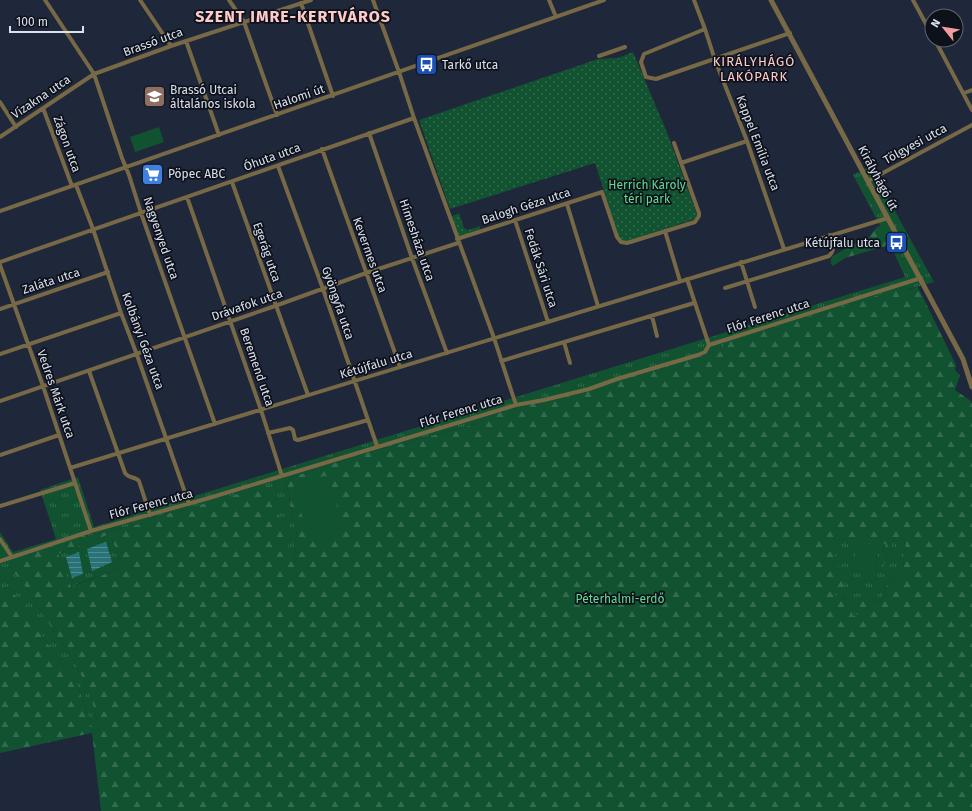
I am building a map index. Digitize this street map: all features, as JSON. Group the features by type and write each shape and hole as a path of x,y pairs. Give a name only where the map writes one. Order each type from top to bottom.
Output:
{"street":[{"name":"Nagyenyed utca","path":"45,0 94,74 215,424"},
{"path":"140,0 171,46"},
{"path":"229,0 244,22 277,115"},
{"name":"Brassó utca","path":"94,74 171,46 311,0"},
{"path":"374,0 414,118 494,338 516,405"},
{"path":"550,0 556,17"},
{"name":"Halomi út","path":"0,211 604,0"},
{"name":"Kappel Emília utca","path":"694,0 715,60 748,141 784,249"},
{"name":"Királyhágó út","path":"772,0 921,278 966,367 972,387"},
{"path":"913,0 924,20"},
{"path":"301,4 332,96"},
{"path":"705,29 644,54 641,62 646,77 656,79 790,33"},
{"path":"186,41 219,135"},
{"path":"598,56 625,47"},
{"path":"939,48 972,110"},
{"name":"Vízakna utca","path":"0,137 94,74"},
{"path":"964,93 972,90"},
{"path":"0,102 16,127"},
{"name":"Zágon utca","path":"44,108 74,185"},
{"name":"Óhuta utca","path":"0,264 93,229 414,118"},
{"name":"Tölgyesi utca","path":"868,181 972,124"},
{"name":"Hímesháza utca","path":"369,133 412,258 447,353"},
{"path":"681,163 748,141"},
{"path":"674,143 699,212 699,216 694,222 665,231 680,281"},
{"name":"Kevermes utca","path":"322,149 400,367"},
{"name":"Gyöngyfa utca","path":"278,166 323,289 377,446"},
{"name":"Egerág utca","path":"232,182 308,395"},
{"name":"Kolbányi Géza utca","path":"74,185 93,229 121,313 189,504"},
{"name":"Balogh Géza utca","path":"458,241 515,220 602,192 617,237 621,242 628,243 665,231"},
{"name":"Beremend utca","path":"187,197 261,410 282,476"},
{"path":"566,204 598,306"},
{"name":"Kétújfalu utca","path":"70,468 888,218"},
{"name":"Fedák Sári utca","path":"515,220 548,322"},
{"path":"725,288 829,256 834,249 830,235"},
{"name":"Drávafok utca","path":"0,401 186,338 458,241"},
{"path":"741,262 755,307"},
{"name":"Vedres Márk utca","path":"0,264 43,386 91,531"},
{"name":"Zaláta utca","path":"0,308 108,272"},
{"name":"Flór Ferenc utca","path":"1,560 91,531 189,504 516,405 588,389 617,379 698,356 705,352 709,346 921,278"},
{"path":"687,279 709,346"},
{"path":"501,361 694,303"},
{"path":"0,354 121,313"},
{"path":"652,316 658,336"},
{"path":"564,342 570,363"},
{"name":"Királyhágó út","path":"966,367 972,373"},
{"path":"89,371 126,475 139,481 150,515"},
{"path":"268,433 290,428 295,439 298,440 368,420"},
{"path":"0,454 59,435"},
{"path":"0,506 75,483"},
{"path":"0,539 12,557"}],"green space":[{"name":"Herrich Károly téri park","path":"633,52 668,135 697,215 695,219 627,241 622,241 619,237 595,163 450,209 419,120 598,59 618,58"},
{"path":"159,127 164,142 135,152 130,137"},
{"path":"870,166 934,282 906,290 905,287 724,349 719,353 711,353 484,417 481,423 373,451 295,476 286,481 297,536 294,541 296,554 291,556 269,487 159,516 144,523 89,536 85,535 15,574 20,579 76,664 91,697 100,732 93,731 77,685 35,626 30,613 9,588 0,585 0,532 13,552 56,539 40,490 78,477 94,527 905,277 890,244 853,175"},
{"path":"459,213 464,228 468,230 480,226 480,229 458,237 450,217"},
{"path":"878,226 882,227 889,241 886,246 845,258 833,266 831,264 831,259 833,256 850,246 867,239"},
{"name":"Péterhalmi-erdő","path":"905,287 907,290 918,287 956,365 955,370 960,375 955,390 971,401 972,404 972,811 101,811 92,733 0,753 0,585 9,588 30,613 35,626 77,685 93,731 100,732 91,697 76,664 20,579 15,574 16,560 24,555 85,535 89,536 144,523 159,516 269,486 292,556 296,554 294,541 297,536 286,481 295,476 373,451 481,423 484,417 711,353 719,353 724,349 724,343","holes":["110,534 123,567 71,587 58,554","895,537 906,540 902,576 890,578 880,603 866,597 856,598 862,614 853,616 847,602 843,598 834,595 832,590 840,589 844,586 831,540 873,538 886,545 875,565 882,569"]},
{"path":"325,476 329,477 340,517 339,530 331,538 315,541 309,540 293,484"},
{"path":"110,534 123,567 70,587 58,554"},
{"path":"873,537 886,545 875,565 882,568 895,537 906,540 902,576 890,578 880,603 866,597 862,614 853,616 844,598 834,596 832,590 831,540"},
{"path":"860,541 880,547 869,577 850,571"}],"shaded area":[{"path":"106,542 112,562 92,571 87,549"},
{"path":"79,552 83,574 72,578 66,557"}],"place":[{"name":"Tarkő utca","path":"426,65"},
{"name":"Brassó Utcai általános iskola","path":"155,97"},
{"name":"Pöpec ABC","path":"152,174"},
{"name":"Kétújfalu utca","path":"896,243"}],"district":[{"name":"SZENT IMRE-KERTVÁROS","path":"293,16"},
{"name":"KIRÁLYHÁGÓ LAKÓPARK","path":"754,68"}]}
